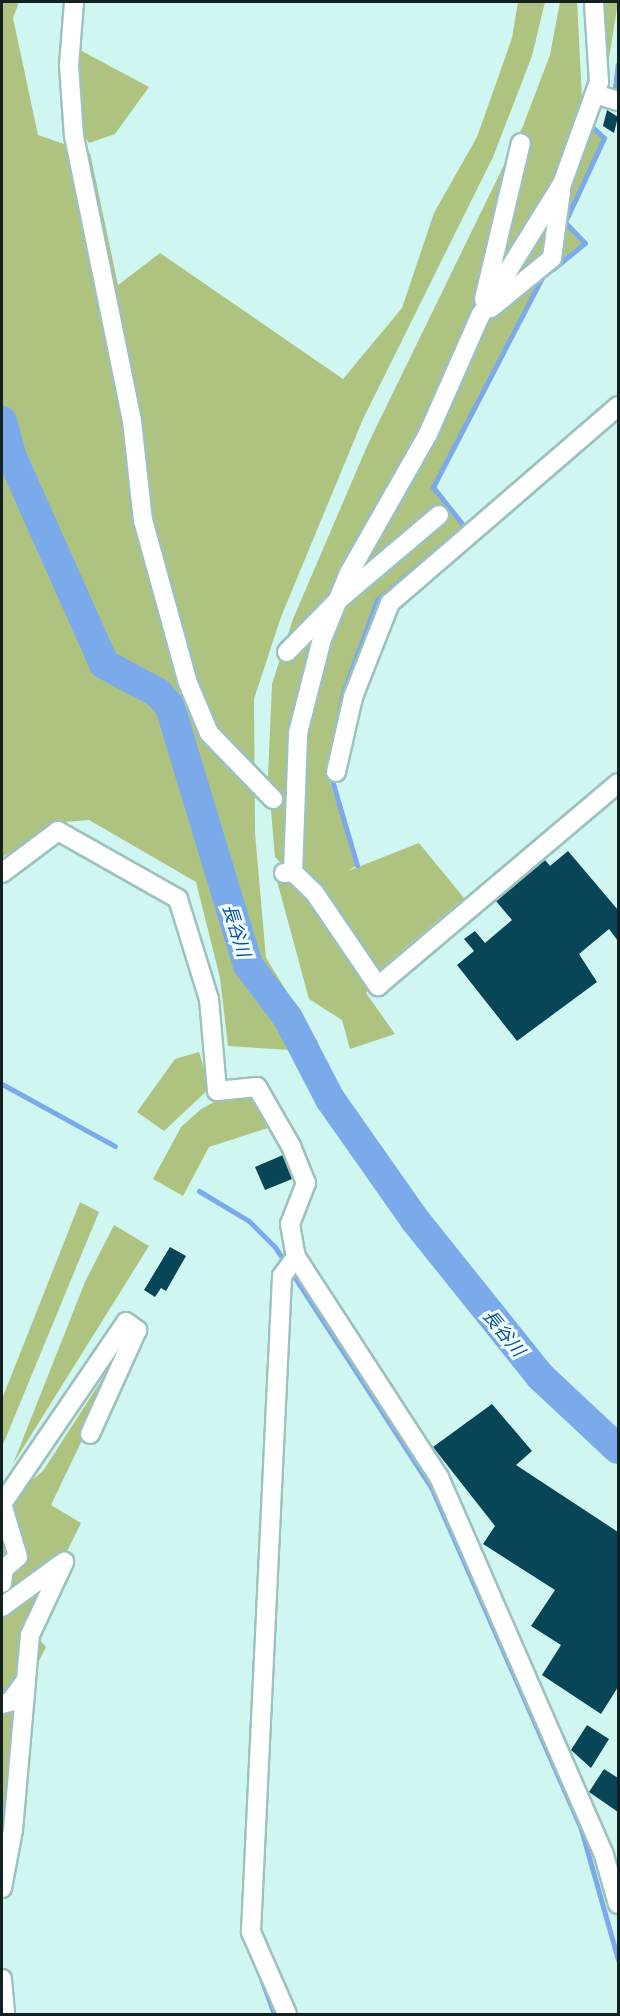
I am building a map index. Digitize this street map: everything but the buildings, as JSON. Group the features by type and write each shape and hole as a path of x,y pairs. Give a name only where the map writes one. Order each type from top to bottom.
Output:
{"street":[{"path":"74,2 69,65 74,136 132,421 143,520 188,683 209,733 273,799"},
{"path":"594,2 599,82 562,184 480,316 428,434 335,603 298,733 289,873 314,892 378,986 618,783"},
{"path":"595,94 618,101"},
{"path":"480,316 521,143"},
{"path":"480,316 552,258 562,184"},
{"path":"336,772 353,697 390,603 618,406"},
{"path":"287,652 335,603 440,515"},
{"path":"2,873 58,831 178,899 209,999 217,1091 258,1087 291,1146 306,1183 290,1224 296,1257 439,1477 604,1855 618,1904"},
{"path":"287,2014 251,1932 282,1276 296,1257"},
{"path":"2,1584 4,1569 18,1557 2,1504 126,1322 137,1330 90,1434"},
{"path":"2,1607 64,1562 30,1635 13,1830 2,1888"},
{"path":"2,1704 10,1701 26,1680"},
{"path":"2,1979 5,2014"}],"green space":[{"path":"2,2 19,2 13,18 38,135 90,153 118,285 160,253 343,379 402,308 434,213 477,137 512,38 518,2 545,2 532,56 493,157 363,419 281,617 254,699 255,833 266,958 318,1042 308,1051 228,1046 220,978 196,882 89,820 64,822 2,857"},
{"path":"560,2 577,2 582,98 588,126 604,138 565,222 585,243 540,279 433,487 464,526 377,600 343,693 328,776 357,865 348,871 419,843 464,898 386,964 366,993 395,1034 350,1049 342,1020 309,999 277,881 297,881 275,857 268,776 272,684 293,619 368,444 523,126 550,55"},
{"path":"590,2 618,2 604,89"},
{"path":"78,49 149,87 115,134 89,143 78,126"},
{"path":"199,1052 210,1088 164,1131 137,1112 175,1059"},
{"path":"257,1095 271,1127 209,1147 183,1196 153,1179 181,1127 200,1110 224,1096"},
{"path":"80,1202 99,1212 2,1447 2,1399"},
{"path":"114,1225 149,1246 13,1464 85,1282"},
{"path":"137,1325 51,1505 81,1523 29,1628 46,1647 33,1673 2,1868 2,1505 43,1471"}],"waterway":[{"path":"615,87 618,64"},
{"path":"553,269 585,243 565,222 604,138 589,124"},
{"path":"336,734 343,693 377,600 464,526 433,487 543,276"},
{"name":"長谷川","path":"2,421 11,455 104,664 158,693 170,707 248,965 288,1018 330,1099 415,1220 541,1377 618,1449"},
{"path":"329,770 357,865"},
{"path":"2,1084 115,1146"},
{"path":"199,1191 249,1221 275,1247 431,1487 581,1829 618,1960"},
{"path":"251,1740 271,1330"},
{"path":"244,1932 274,2014"}]}
